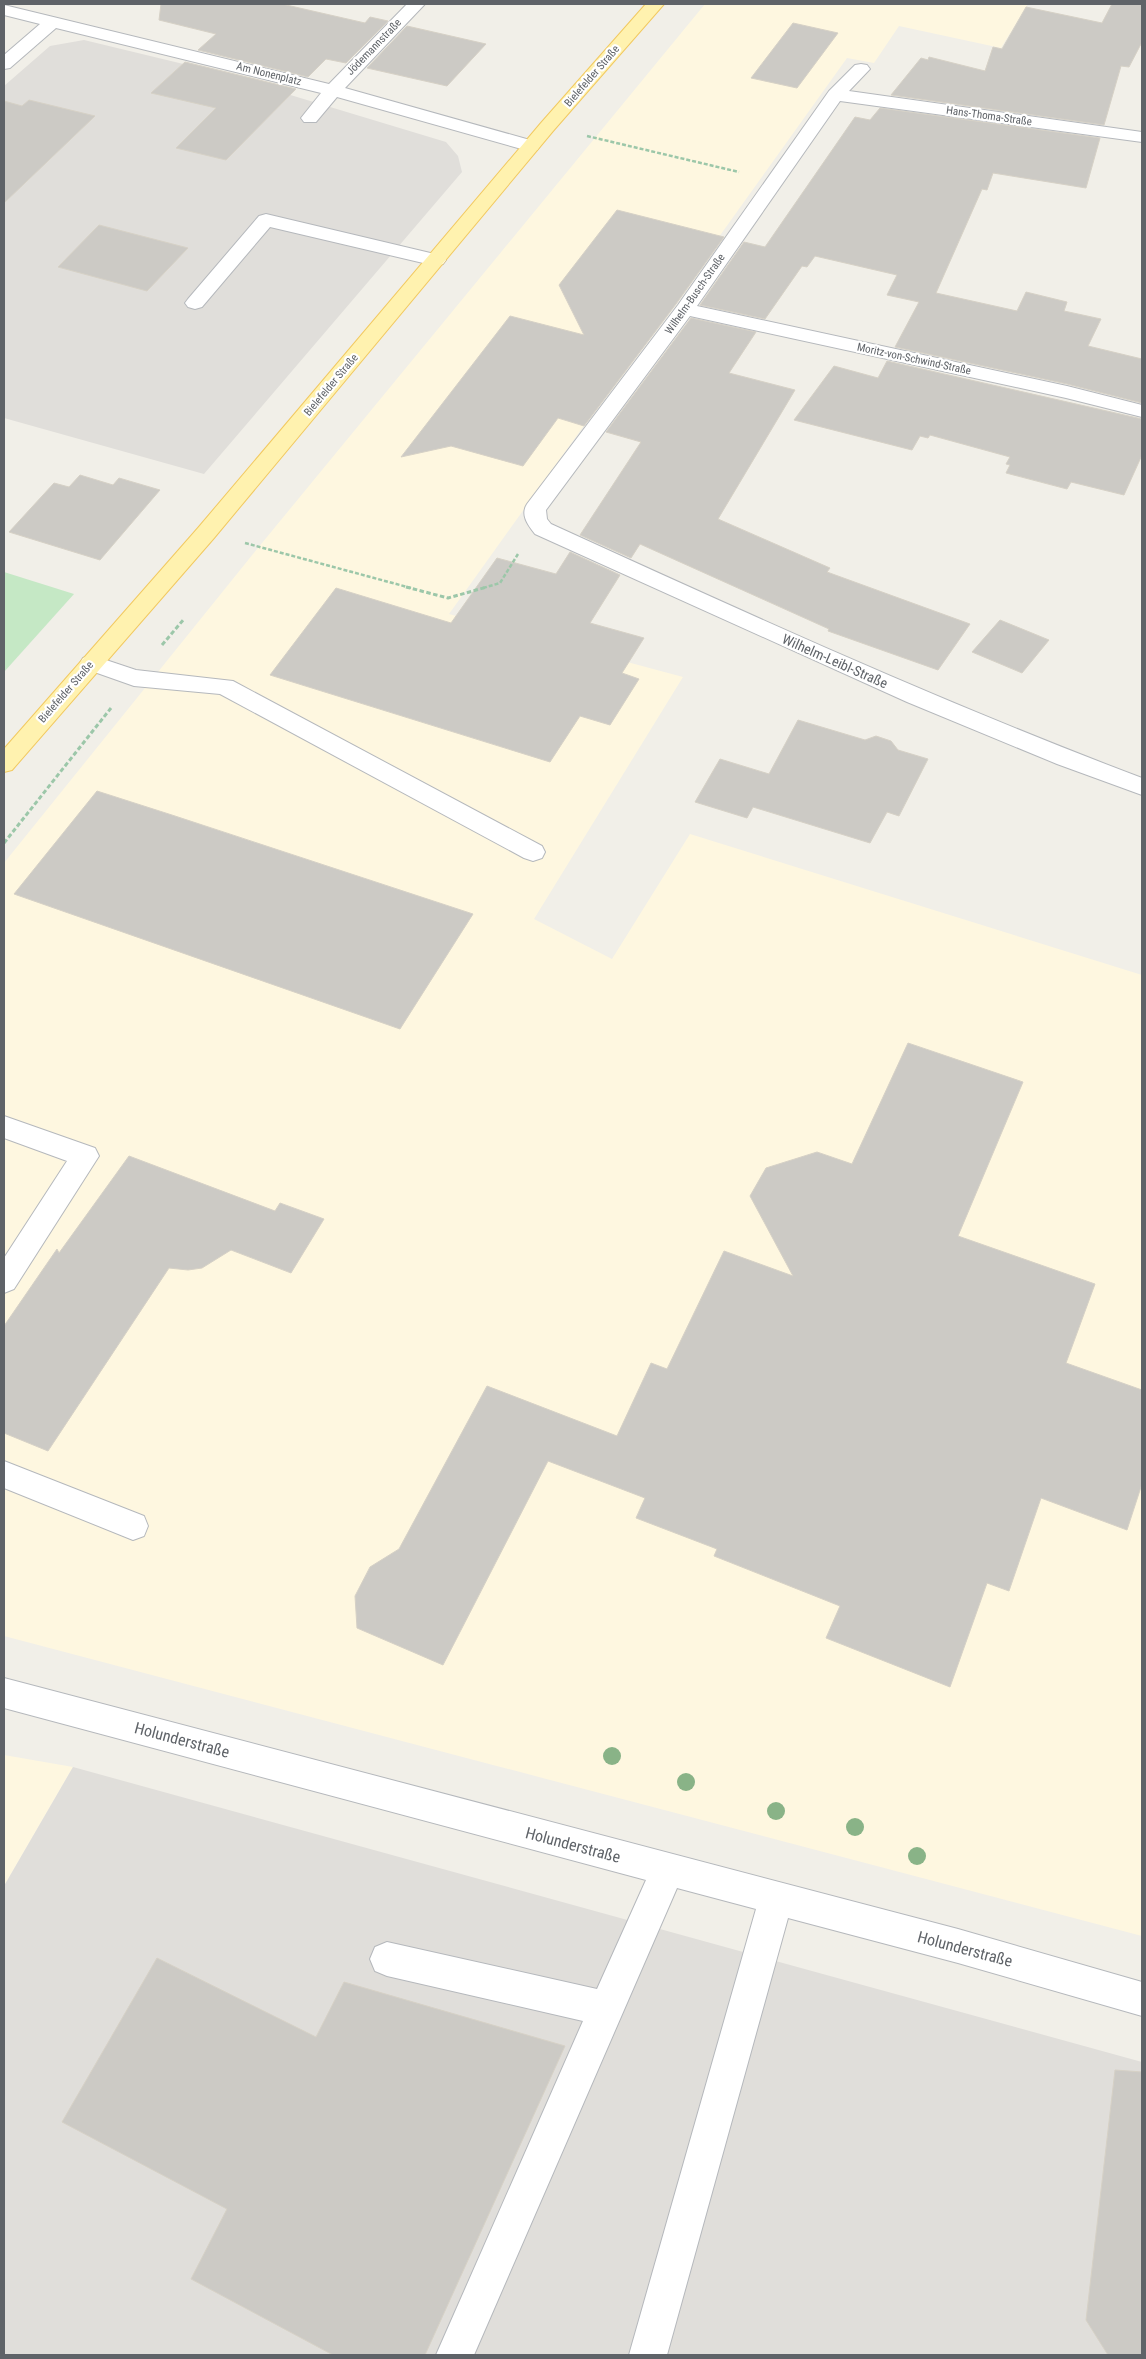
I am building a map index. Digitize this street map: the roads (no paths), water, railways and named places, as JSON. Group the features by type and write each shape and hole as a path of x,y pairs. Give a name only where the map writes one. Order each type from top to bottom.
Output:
{"main road":[{"name":"Bielefelder Straße","path":"4,764 206,533 547,127 655,4"}],"street":[{"name":"Jödemannstraße","path":"310,118 333,90 416,4"},
{"name":"Am Nonenplatz","path":"4,10 333,90 531,146"},
{"path":"4,64 53,22"},
{"name":"Wilhelm-Busch-Straße","path":"539,525 535,509 685,309 835,95 860,69"},
{"name":"Hans-Thoma-Straße","path":"835,95 1141,134"},
{"path":"195,303 266,220 436,260"},
{"name":"Moritz-von-Schwind-Straße","path":"685,309 1067,392 1142,411"},
{"name":"Wilhelm-Leibl-Straße","path":"539,525 823,656 1058,756 1142,787"},
{"path":"91,663 134,678 226,687 533,852"},
{"path":"4,1127 85,1156 4,1281"},
{"path":"4,1474 133,1526"},
{"name":"Holunderstraße","path":"4,1693 776,1900 958,1946 1142,1999"},
{"path":"455,2355 667,1871"},
{"path":"648,2355 776,1900"},
{"path":"387,1959 607,2009"}]}
